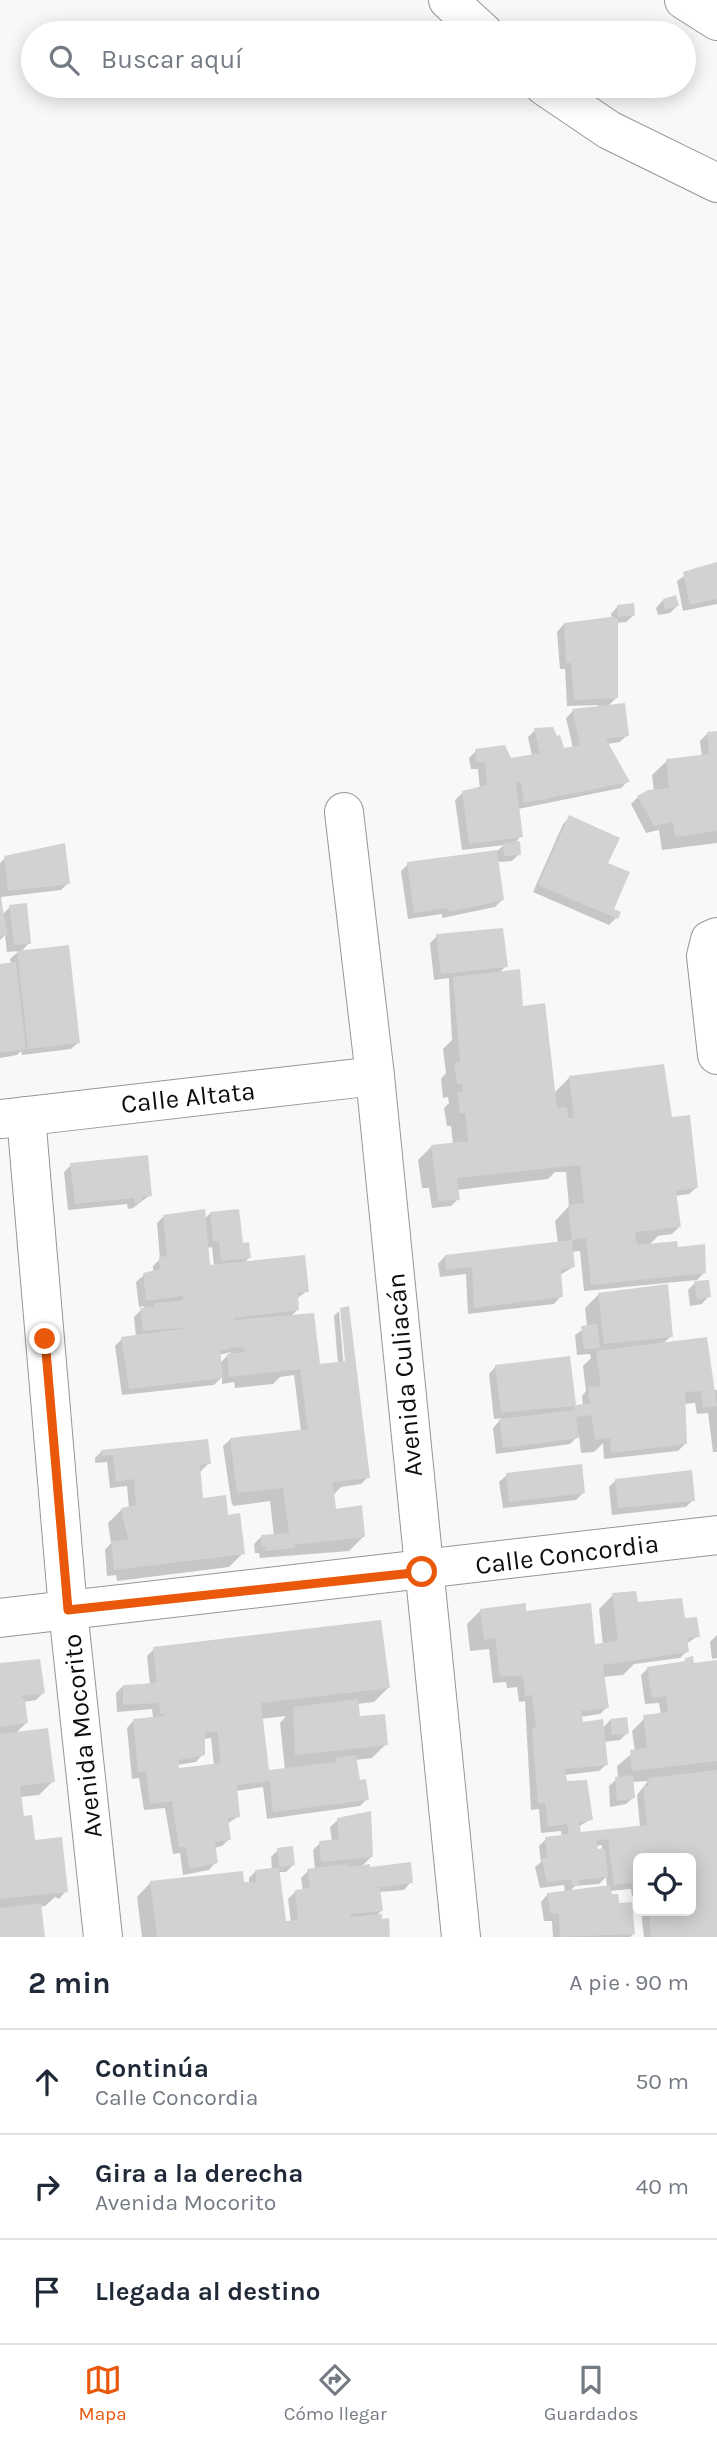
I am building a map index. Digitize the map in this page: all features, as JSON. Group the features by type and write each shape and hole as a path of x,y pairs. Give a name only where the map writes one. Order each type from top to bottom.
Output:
{"street":[{"path":"448,0 471,21"},
{"path":"684,0 717,21"},
{"path":"562,98 609,130 717,183"},
{"name":"Avenida Culiacán","path":"344,812 375,1076 422,1572 461,1937"},
{"path":"713,938 706,956 717,1055"},
{"name":"Calle Altata","path":"13,1117 375,1076"},
{"name":"Avenida Mocorito","path":"13,1117 103,1937"},
{"name":"Calle Concordia","path":"0,1618 422,1572 717,1535"}],"building":[{"path":"717,562 717,599 690,605 683,572"},
{"path":"676,595 679,606 665,609 663,599"},
{"path":"634,603 635,615 618,617 617,605"},
{"path":"618,618 618,698 574,700 571,663 566,663 564,623"},
{"path":"625,703 629,736 606,739 630,782 524,803 521,782 516,783 523,837 469,844 462,791 487,785 485,762 477,763 475,749 505,745 511,758 540,753 534,728 553,727 557,736 560,735 564,748 580,745 572,709"},
{"path":"717,731 717,831 675,837 673,822 654,826 637,796 648,790 669,788 666,759 709,754 707,732"},
{"path":"569,815 620,838 608,863 630,872 614,909 621,912 618,919 538,885"},
{"path":"520,841 521,855 504,856 503,843"},
{"path":"65,843 70,884 8,891 4,856"},
{"path":"497,850 504,900 449,912 448,908 414,913 407,862"},
{"path":"0,896 8,935 0,936"},
{"path":"27,903 31,944 14,945 9,905"},
{"path":"503,928 508,967 441,974 436,934"},
{"path":"69,945 80,1043 28,1049 17,951"},
{"path":"16,962 26,1049 0,1053 0,964"},
{"path":"520,969 523,1006 545,1003 557,1108 567,1107 568,1118 574,1118 569,1076 664,1064 672,1117 690,1115 698,1188 676,1191 681,1227 635,1232 637,1245 677,1241 678,1247 705,1244 706,1273 591,1285 586,1238 572,1240 568,1205 584,1203 580,1165 457,1178 460,1200 438,1201 431,1145 468,1141 465,1113 460,1113 457,1092 463,1091 462,1084 457,1084 454,1063 460,1062 453,977"},
{"path":"148,1155 152,1196 142,1197 142,1202 135,1203 134,1198 75,1204 70,1163"},
{"path":"205,1209 210,1265 305,1255 309,1292 298,1293 299,1310 233,1318 234,1320 314,1313 320,1364 345,1361 340,1308 349,1306 370,1478 333,1482 336,1509 362,1505 365,1537 266,1551 266,1547 261,1547 261,1535 289,1533 283,1488 237,1493 230,1438 308,1429 300,1369 229,1377 227,1354 245,1352 245,1349 234,1347 220,1351 223,1378 129,1389 121,1337 195,1327 143,1331 140,1308 155,1307 154,1303 183,1300 183,1296 146,1301 143,1273 160,1269 159,1257 167,1256 163,1215"},
{"path":"239,1209 243,1243 249,1242 251,1258 221,1261 219,1241 213,1241 210,1212"},
{"path":"572,1240 575,1267 561,1270 563,1297 474,1308 472,1267 446,1270 445,1255"},
{"path":"709,1280 711,1297 697,1299 694,1281"},
{"path":"668,1284 673,1337 604,1344 598,1293"},
{"path":"597,1324 600,1348 584,1349 581,1326"},
{"path":"707,1337 717,1406 703,1408 701,1391 685,1392 687,1444 611,1453 610,1438 595,1440 591,1415 576,1417 579,1438 503,1448 499,1419 575,1410 574,1406 501,1413 495,1365 570,1356 576,1405 590,1403 588,1387 601,1386 596,1351"},
{"path":"208,1439 211,1464 200,1465 203,1498 226,1495 228,1515 240,1513 245,1554 114,1570 111,1541 128,1540 121,1508 136,1505 134,1479 116,1482 113,1455 102,1456 101,1450"},
{"path":"582,1464 585,1493 509,1502 506,1473"},
{"path":"692,1470 695,1501 618,1508 615,1479"},
{"path":"636,1591 638,1602 682,1598 685,1618 697,1617 700,1637 687,1638 689,1652 603,1665 609,1708 581,1711 583,1722 603,1719 608,1765 565,1769 567,1781 587,1780 593,1820 579,1822 581,1832 647,1825 643,1786 649,1786 648,1778 717,1770 717,1937 651,1937 649,1916 696,1916 696,1853 633,1853 633,1883 614,1885 608,1839 596,1841 598,1849 605,1848 608,1877 579,1880 579,1885 572,1885 571,1879 547,1882 542,1859 547,1857 545,1837 569,1834 567,1824 548,1827 545,1803 538,1803 532,1728 536,1728 532,1695 525,1696 523,1675 500,1677 495,1638 484,1640 480,1609 526,1603 526,1611 591,1603 595,1644 618,1641 612,1593"},
{"path":"381,1620 390,1688 261,1703 269,1770 336,1762 335,1758 356,1755 360,1780 366,1779 369,1800 273,1812 270,1781 237,1785 240,1817 228,1818 231,1840 215,1842 218,1863 189,1869 186,1847 179,1847 172,1801 150,1804 146,1772 138,1772 133,1719 165,1716 160,1714 159,1703 123,1705 123,1685 157,1683 153,1647","holes":["217,1731 221,1763 179,1768 178,1760 205,1755 205,1733"]},
{"path":"693,1656 694,1663 717,1660 717,1761 632,1771 630,1750 647,1748 643,1715 668,1712 666,1696 652,1698 647,1667 686,1661 685,1658"},
{"path":"40,1659 45,1693 21,1696 25,1700 28,1723 0,1727 0,1663"},
{"path":"358,1699 360,1716 385,1714 388,1745 295,1755 293,1707"},
{"path":"627,1717 629,1734 612,1735 610,1719"},
{"path":"48,1728 55,1782 20,1786 24,1816 32,1815 35,1840 62,1837 68,1892 0,1899 0,1734"},
{"path":"633,1775 635,1798 617,1801 615,1777"},
{"path":"371,1811 373,1857 321,1862 319,1841 339,1839 337,1818"},
{"path":"293,1846 295,1865 279,1867 277,1848"},
{"path":"411,1862 413,1883 373,1888 380,1888 383,1911 350,1914 351,1917 382,1914 382,1919 389,1918 390,1937 157,1937 150,1881 243,1871 244,1882 257,1882 255,1870 279,1867 286,1921 298,1920 295,1890 310,1888 307,1869 348,1864 349,1867 370,1864 370,1867"},
{"path":"610,1885 612,1894 618,1894 619,1903 632,1902 635,1934 560,1937 559,1914 551,1914 547,1893"},
{"path":"41,1903 45,1937 0,1937 0,1908"}],"route":[{"path":"45,1339 68,1610 422,1572"}]}
